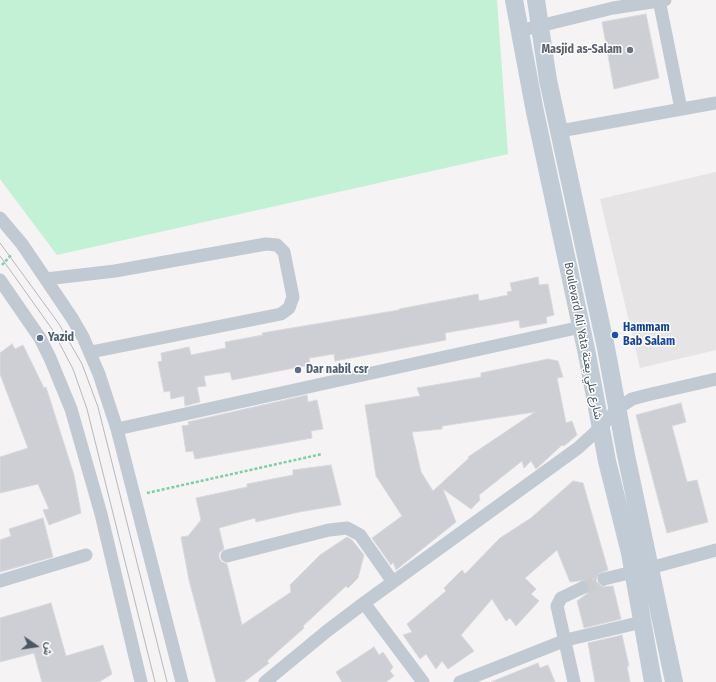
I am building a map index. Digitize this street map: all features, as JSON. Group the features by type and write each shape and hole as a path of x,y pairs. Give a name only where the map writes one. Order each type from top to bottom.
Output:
{"street":[{"name":"Boulevard Ali Yata شارع علي يعتة","path":"514,0 519,31 581,327 600,428 674,682"},
{"name":"Boulevard Ali Yata شارع علي يعتة","path":"536,0 546,72 606,348 617,409 641,570 642,622 653,682"},
{"path":"519,31 613,8 661,0 681,109"},
{"path":"560,131 716,103"},
{"path":"0,218 22,244 46,279 91,352 110,404 117,429 182,682"},
{"path":"46,279 115,271 266,244 277,245 284,252 293,297 289,308 281,314 91,352"},
{"path":"0,280 40,338 71,409 99,507 141,682"},
{"path":"117,429 581,327"},
{"path":"266,682 326,631 578,448 600,428 617,409 632,399 716,379"},
{"path":"227,556 329,530 347,528 360,535 393,582"},
{"path":"604,579 716,550"},
{"path":"0,581 86,555"},
{"path":"574,682 566,640 557,606 561,598 582,588"},
{"path":"364,603 423,682"},
{"path":"460,682 566,640 642,622"}],"path":[{"path":"134,496 322,454"}],"shaded area":[{"path":"716,172 716,350 640,368 600,199"}],"green space":[{"path":"0,0 497,0 508,154 57,255 0,179"}],"building":[{"name":"Masjid as-Salam","path":"646,14 659,78 614,89 602,22"},
{"path":"538,277 539,285 548,284 554,315 546,317 547,323 520,328 519,320 445,333 446,340 335,361 334,354 309,358 310,365 232,380 230,372 204,376 206,386 197,387 200,402 185,406 184,396 171,399 170,391 164,392 158,362 162,361 161,353 189,347 191,355 226,348 225,342 263,335 262,333 399,310 478,294 479,301 508,295 507,292 512,291 510,283"},
{"path":"12,344 15,349 23,345 44,388 46,387 74,475 81,513 49,525 43,510 49,509 38,484 0,493 0,457 28,448 0,374 0,353"},
{"path":"548,359 558,361 563,377 557,378 566,423 572,421 577,435 564,446 562,445 536,469 531,461 524,468 522,461 479,495 480,500 471,509 443,489 456,522 396,570 393,562 391,565 372,538 402,516 376,476 365,405 420,396 417,388 481,377 481,373","holes":["535,412 468,457 469,458 433,491 421,472 412,432 442,429 442,426"]},
{"path":"307,395 308,402 317,400 323,429 311,431 312,438 195,459 193,451 186,452 182,426 189,425 188,422"},
{"path":"681,403 686,422 672,426 687,482 697,480 708,522 667,533 636,415"},
{"path":"331,465 341,505 299,512 256,522 255,518 219,528 224,549 219,553 219,558 222,562 227,564 242,625 291,592 290,585 320,555 347,537 352,540 364,555 358,578 348,588 346,586 303,626 304,628 267,661 269,663 244,682 216,682 189,580 181,537 188,536 201,520 196,498 247,487 247,484 293,475 293,470"},
{"path":"573,481 583,483 608,570 598,574 596,581 602,587 613,586 621,619 584,628 577,601 588,593 589,585 594,579 570,582 557,550 525,578 536,589 531,594 539,601 516,626 510,618 506,621 492,599 461,635 474,651 448,669 442,661 436,669 426,654 420,659 403,635 412,632 407,624 446,591 444,588 462,570 465,574 500,538 531,518"},
{"path":"43,518 53,557 0,572 0,540 11,536 9,529"},
{"path":"51,603 66,656 103,645 112,674 99,682 42,682 34,653 0,662 0,618"},
{"path":"622,635 629,666 627,666 630,682 595,682 588,643"},
{"path":"374,647 379,655 383,652 393,667 390,671 394,676 386,682 342,682 336,672"},
{"path":"538,663 540,668 548,665 555,682 491,682"}],"tunnel":[{"path":"582,588 604,579"}],"tram line":[{"path":"0,243 59,324 82,364 98,407 167,682"},
{"path":"0,256 52,329 73,369 87,409 155,682"}],"place":[{"name":"Masjid as-Salam","path":"630,50"},
{"name":"Hammam Bab Salam","path":"615,335"},
{"name":"Yazid","path":"40,338"},
{"name":"Dar nabil csr","path":"298,370"}]}
